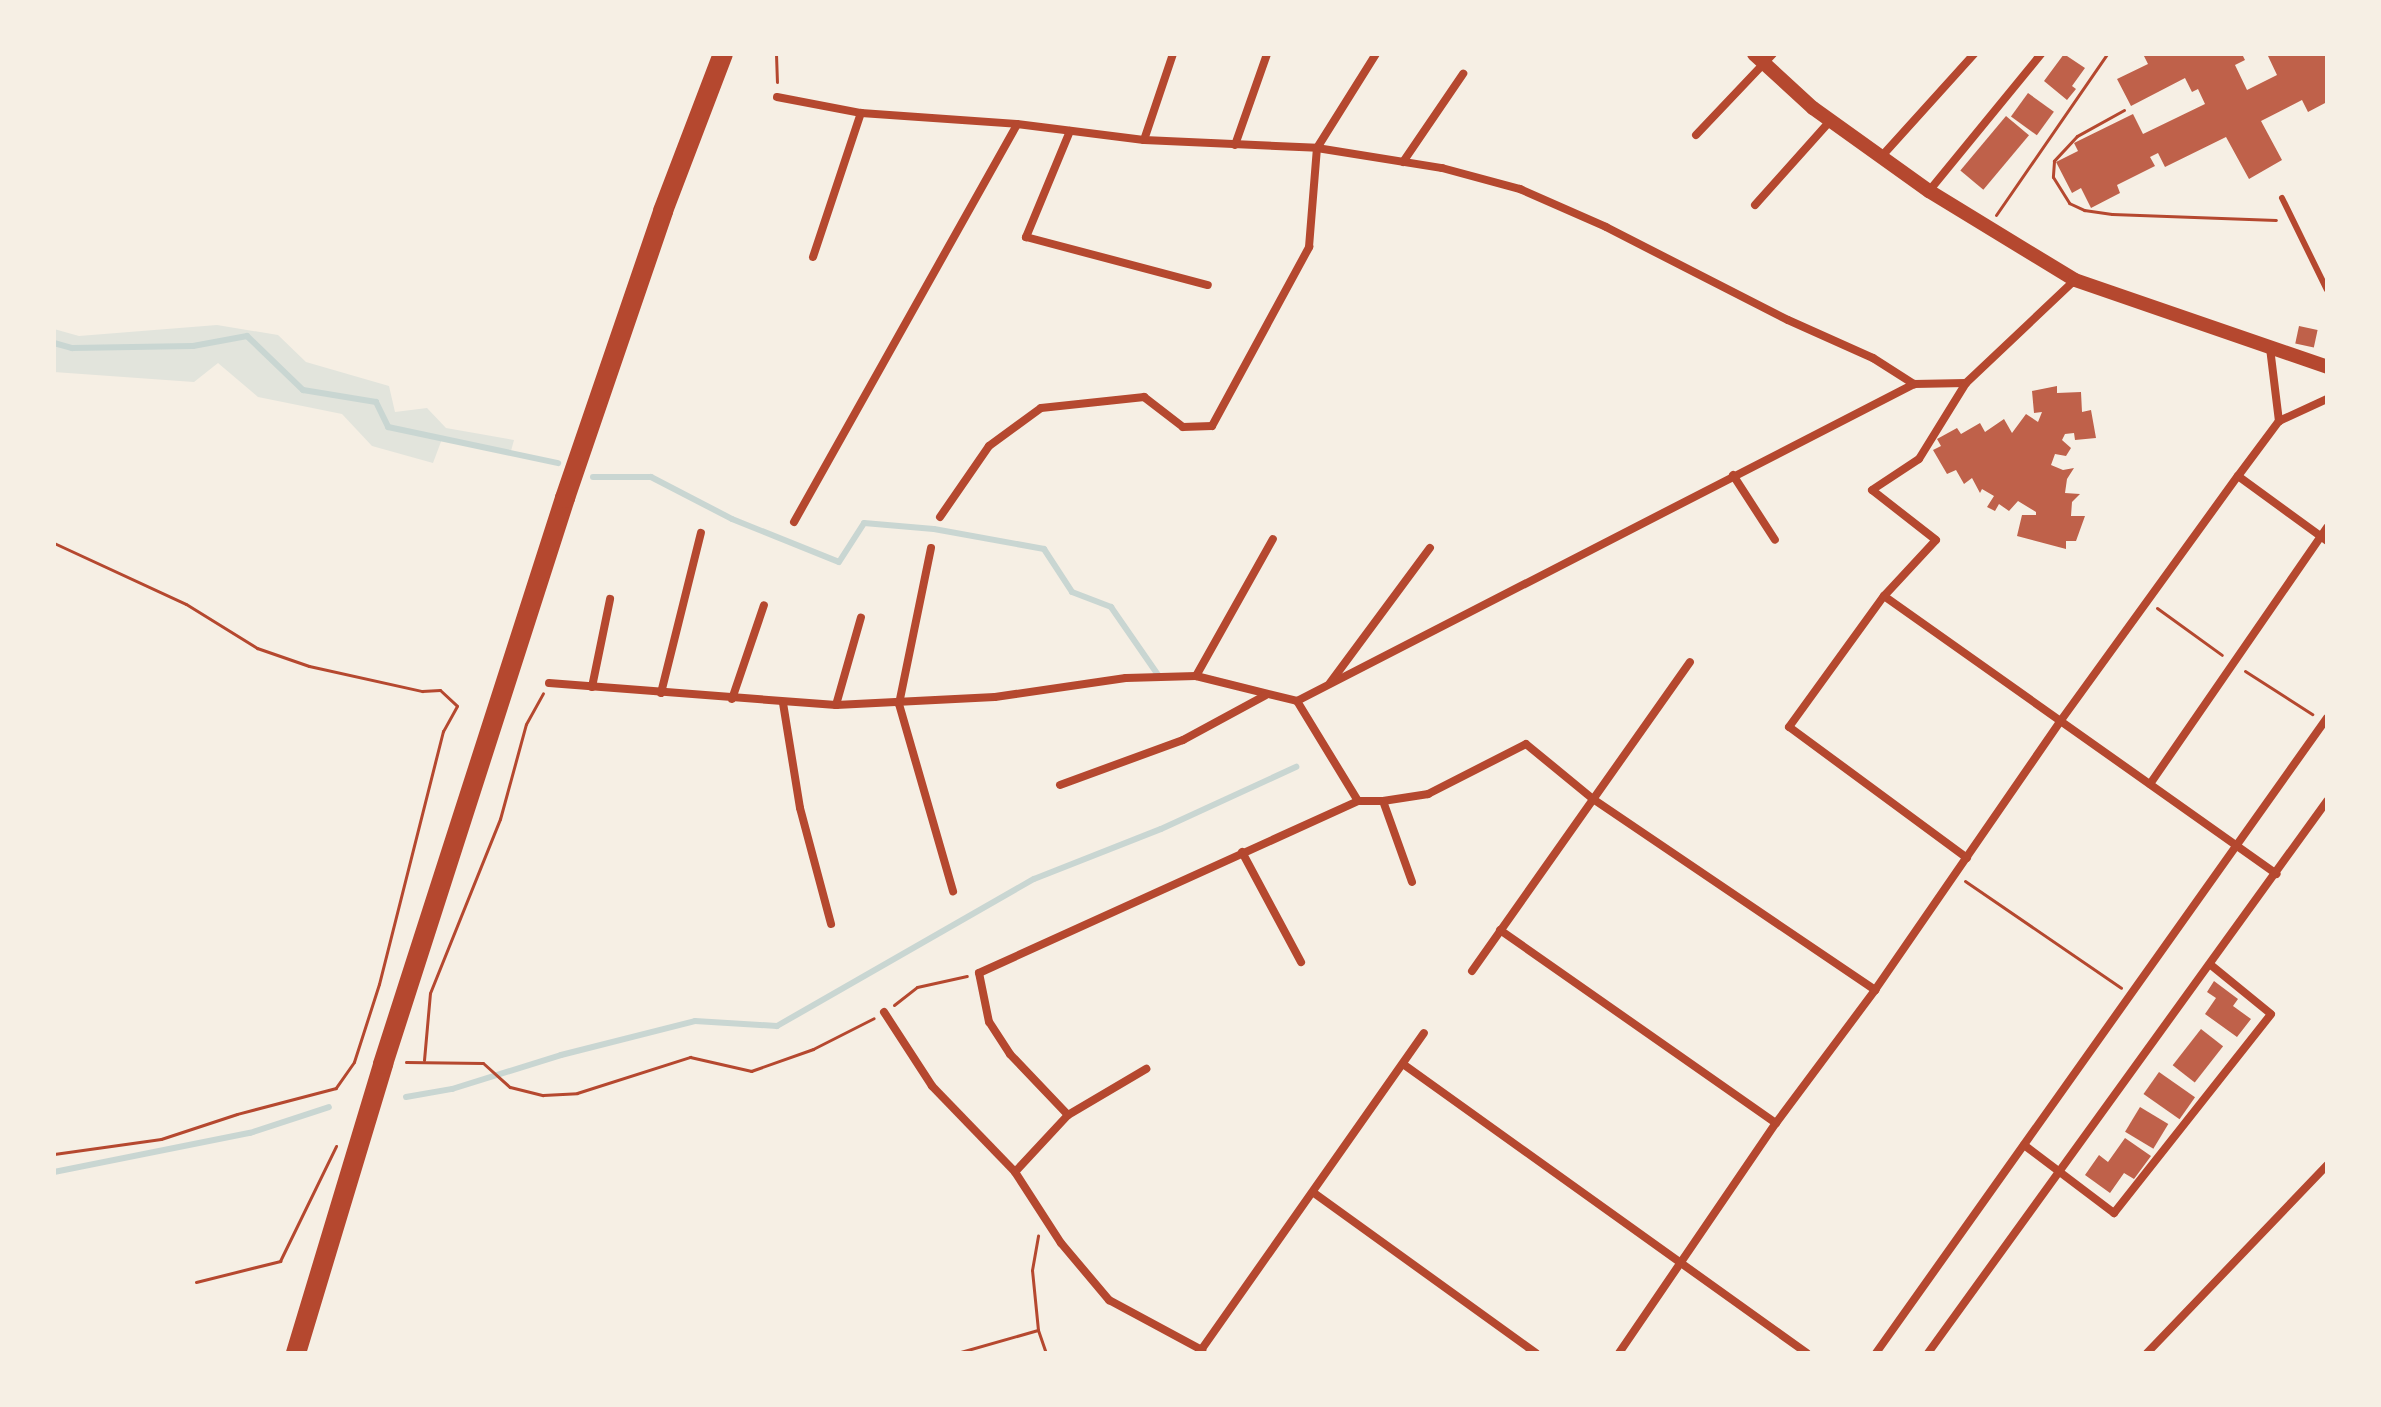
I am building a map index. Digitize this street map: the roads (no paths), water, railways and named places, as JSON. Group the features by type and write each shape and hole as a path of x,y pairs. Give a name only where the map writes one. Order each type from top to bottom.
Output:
{"main road":[{"path":"296,1353 360,1140 565,498 663,211 723,54"}],"street":[{"path":"1144,140 1173,54"},
{"path":"1235,145 1267,54"},
{"path":"940,517 989,446 1041,408 1144,397 1183,427 1212,426 1309,247 1317,148 1376,54"},
{"path":"1881,157 1974,54"},
{"path":"1929,191 2041,54"},
{"path":"1696,135 1764,57 1831,120 1881,157 1929,191 1990,225 2075,280 2327,367"},
{"path":"1403,162 1463,74"},
{"path":"777,97 861,113 1017,124 1144,140 1317,148 1442,168 1520,189 1606,227 1788,320 1873,358 1914,384"},
{"path":"813,257 861,113"},
{"path":"1755,205 1831,120"},
{"path":"794,522 1017,124"},
{"path":"1070,131 1026,237 1208,285"},
{"path":"1967,858 1789,727 1884,596 1936,540 1872,490 1919,459 1966,383 2075,280"},
{"path":"2270,347 2279,421"},
{"path":"549,683 836,705 995,697 1126,678 1196,676 1297,701 1914,384 1966,383"},
{"path":"1619,1353 1776,1123 1875,990 2059,723 2238,476 2279,421 2327,399"},
{"path":"1733,475 1775,540"},
{"path":"2238,476 2324,539"},
{"path":"2150,784 2324,539 2327,527"},
{"path":"661,693 701,533"},
{"path":"1196,676 1273,539"},
{"path":"931,548 899,704 953,891"},
{"path":"1328,685 1430,548"},
{"path":"1884,596 2276,874"},
{"path":"592,687 610,599"},
{"path":"732,699 764,605"},
{"path":"836,705 861,617"},
{"path":"1472,971 1690,662"},
{"path":"1060,785 1183,740 1266,695"},
{"path":"1297,701 1358,801"},
{"path":"783,703 800,808 831,924"},
{"path":"1876,1353 2327,718"},
{"path":"1068,1115 1010,1054 989,1022 979,973 1358,801 1383,801 1428,794 1526,744 1593,799 1875,990"},
{"path":"1383,801 1412,882"},
{"path":"1928,1353 2327,801"},
{"path":"2318,814 2327,822"},
{"path":"1242,852 1301,962"},
{"path":"1500,930 1776,1123"},
{"path":"2024,1145 2114,1213 2271,1014 2211,965"},
{"path":"884,1012 932,1086 1015,1172 1061,1243 1109,1300 1200,1351 1424,1033"},
{"path":"1403,1064 1807,1353"},
{"path":"1015,1172 1068,1115 1146,1069"},
{"path":"2147,1353 2327,1165"},
{"path":"1314,1193 1536,1353"}],"lane":[{"path":"2282,198 2327,290"}],"waterway":[{"path":"54,343 72,348 193,346 247,336 303,390 376,402 388,427 558,463"},
{"path":"593,477 651,477 732,519 839,562 864,523 934,529 1044,549 1072,592 1111,607 1158,675"},
{"path":"406,1097 452,1089 561,1055 695,1021 777,1026 1034,879 1161,829 1296,767"},
{"path":"54,1172 250,1133 329,1107"}]}
